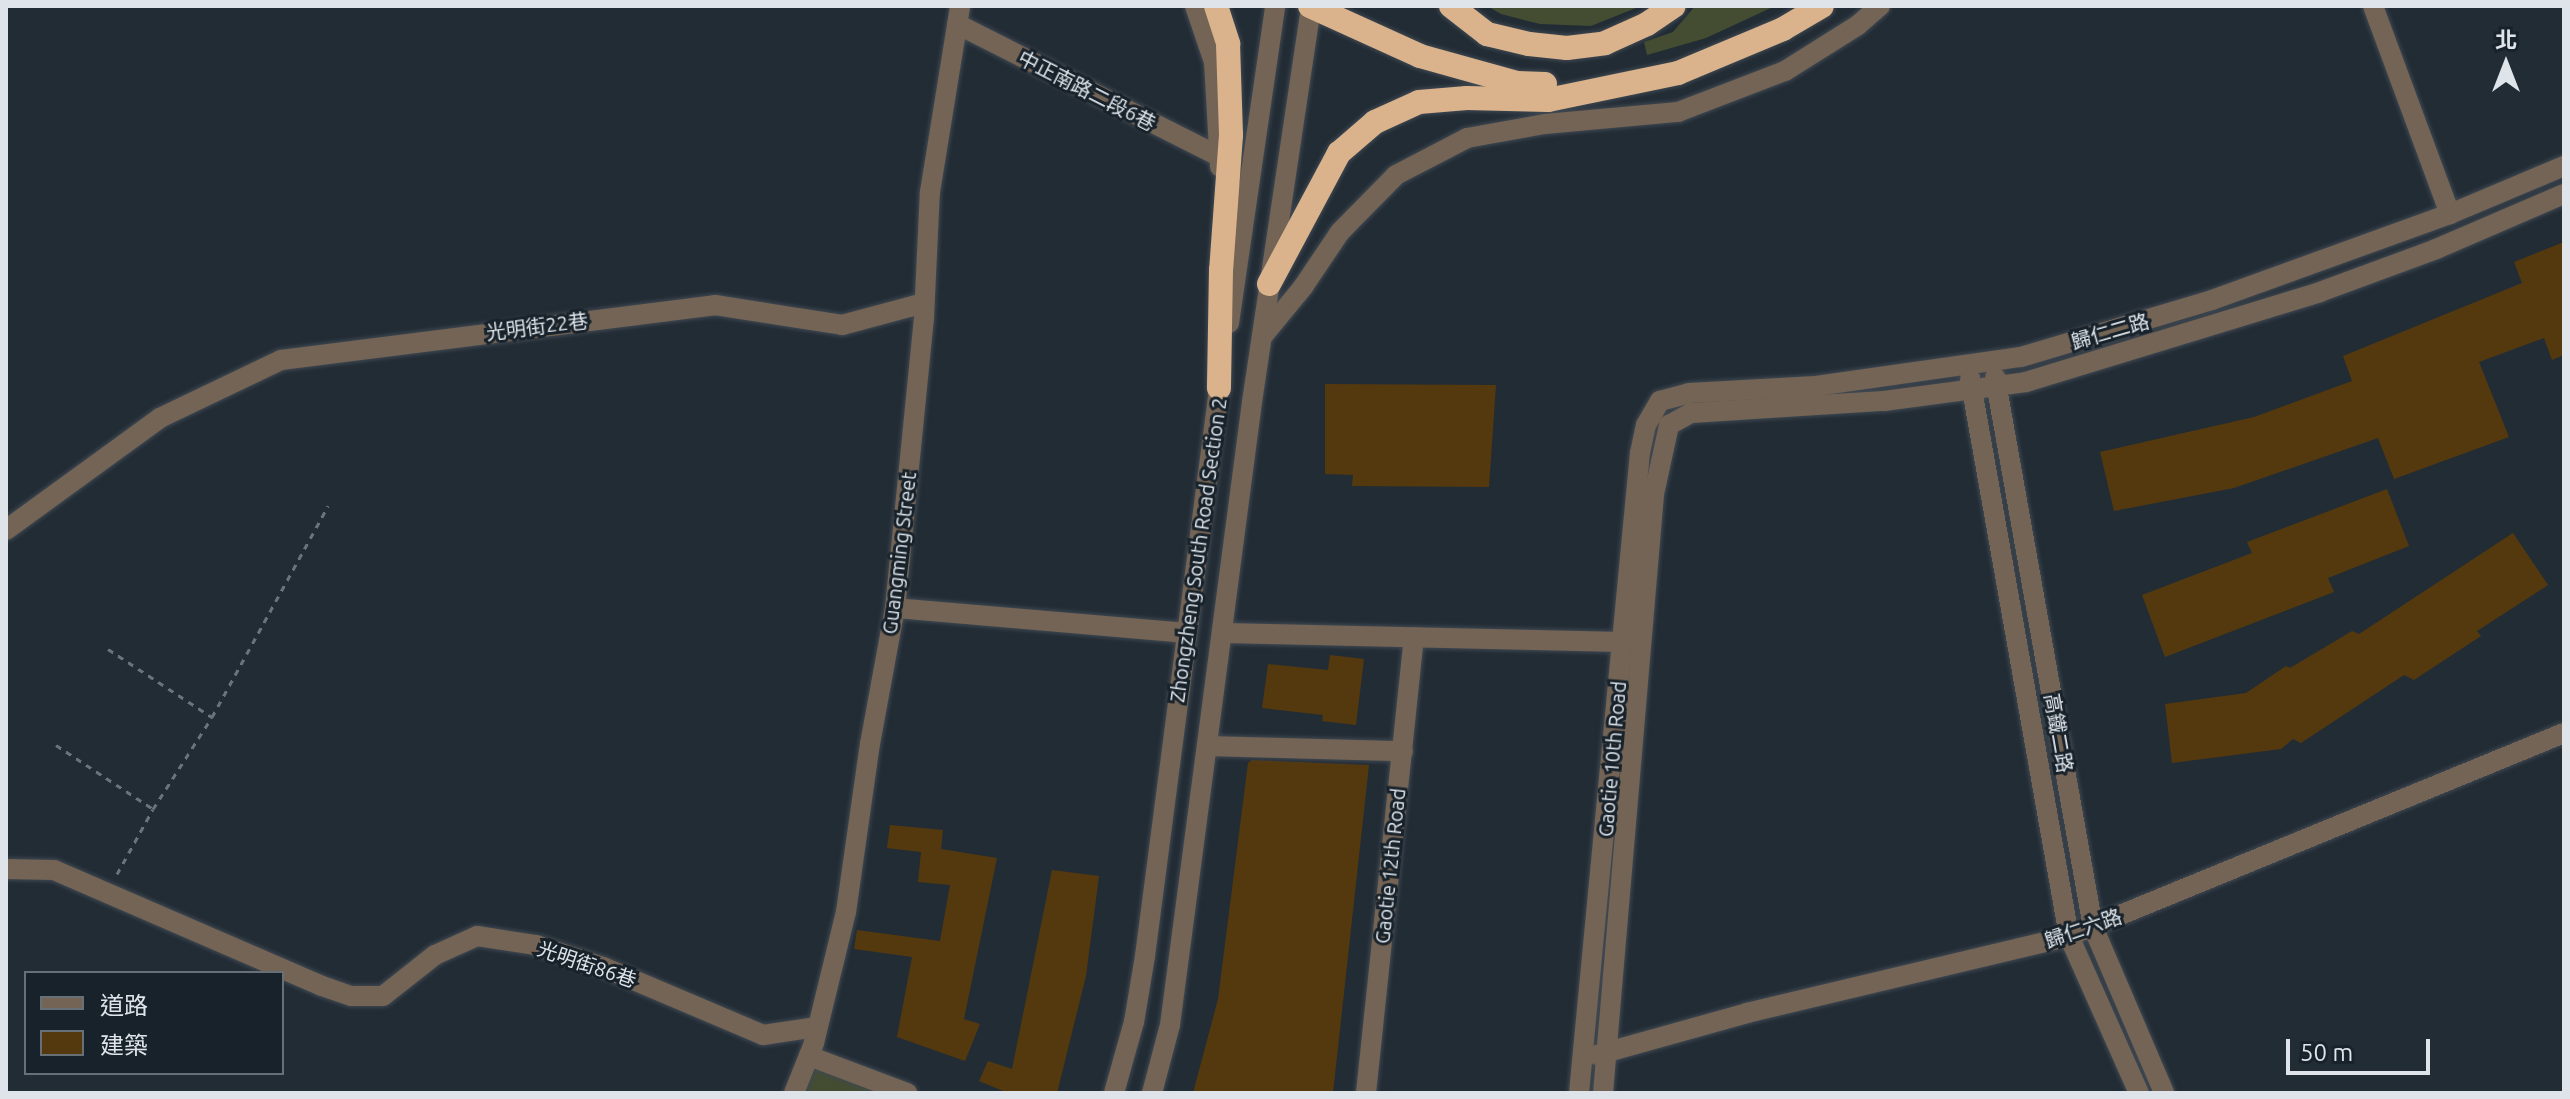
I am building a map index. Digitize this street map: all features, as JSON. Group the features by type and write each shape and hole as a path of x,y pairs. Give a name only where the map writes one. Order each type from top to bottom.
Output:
{"highway":[{"path":"1216,6 1228,44 1231,135 1225,194 1219,388"},
{"path":"1311,6 1420,56 1517,83 1598,87"},
{"path":"1451,6 1487,34 1529,44 1567,48 1605,43 1647,24 1674,6"},
{"path":"1269,284 1339,153 1375,122 1419,102 1467,98 1548,100 1598,87 1678,73 1783,29 1822,6"}],"street":[{"path":"1195,6 1214,62 1218,156 1225,194"},
{"name":"Zhongzheng South Road Section 2","path":"1114,1093 1134,1022 1145,956 1219,388 1275,6"},
{"name":"Zhongzheng South Road Section 2","path":"1152,1093 1170,1025 1269,284 1311,6"},
{"path":"1262,337 1303,287 1340,232 1396,175 1467,138 1545,124 1678,112 1785,71 1858,25 1880,6"},
{"path":"2373,6 2450,214"},
{"name":"中正南路二段6巷","path":"958,15 1218,156"},
{"name":"Guangming Street","path":"794,1093 809,1056 846,912 870,744 895,608 924,303 930,192 958,15"},
{"name":"歸仁二路","path":"1646,425 1660,401 1689,393 1816,386 2021,357 2212,300 2450,214 2564,166"},
{"name":"歸仁二路","path":"1662,452 1669,425 1691,413 1884,401 2026,382 2320,292 2436,249 2564,194"},
{"name":"光明街22巷","path":"6,530 160,418 281,360 715,305 842,325 924,303"},
{"name":"高鐵二路","path":"1991,362 1998,386 2093,927 2164,1093"},
{"name":"高鐵二路","path":"1970,366 1971,390 2069,936 2139,1093"},
{"name":"Gaotie 10th Road","path":"1603,1093 1633,642 1640,453 1646,425"},
{"name":"Gaotie 10th Road","path":"1579,1093 1633,642 1662,452"},
{"path":"895,608 1186,633"},
{"path":"1223,633 1633,642"},
{"name":"Gaotie 12th Road","path":"1366,1093 1414,638"},
{"name":"歸仁六路","path":"1582,1061 1608,1050 2069,936 2564,733"},
{"path":"1207,746 1403,751"},
{"name":"光明街86巷","path":"6,869 54,870 351,996 383,996 435,955 477,936 536,945 603,967 763,1035 817,1027"},
{"path":"809,1056 907,1093"}],"path":[{"path":"108,891 153,809 212,717 328,506"},
{"path":"108,649 212,717"},
{"path":"56,745 153,809"}],"green space":[{"path":"1487,6 1641,6 1591,26 1540,24 1501,14"},
{"path":"1695,6 1775,6 1706,38 1647,55 1644,42 1673,32"},
{"path":"825,1062 897,1093 794,1093 803,1071"}],"building":[{"path":"2564,242 2564,355 2552,360 2544,338 2479,362 2509,437 2394,479 2378,438 2234,488 2114,511 2100,452 2254,417 2352,381 2343,356 2522,283 2514,262"},
{"path":"1325,384 1496,385 1489,487 1352,486 1353,475 1325,474"},
{"path":"2387,489 2409,546 2328,578 2334,592 2165,657 2142,595 2252,553 2247,542"},
{"path":"2513,533 2548,585 2477,631 2481,636 2414,680 2404,675 2301,743 2293,739 2281,749 2172,763 2165,704 2246,693 2286,666 2290,668 2352,631 2359,634"},
{"path":"1330,655 1364,659 1356,725 1322,721 1323,715 1262,708 1268,664 1328,670"},
{"path":"1252,760 1369,765 1333,1093 1193,1093 1218,999 1248,763"},
{"path":"890,825 943,830 941,849 997,858 964,1019 980,1024 965,1061 897,1037 912,957 854,949 857,930 940,941 950,885 918,882 921,852 887,848"},
{"path":"1052,870 1099,876 1086,976 1057,1093 1008,1093 979,1081 988,1061 1012,1069"}]}
